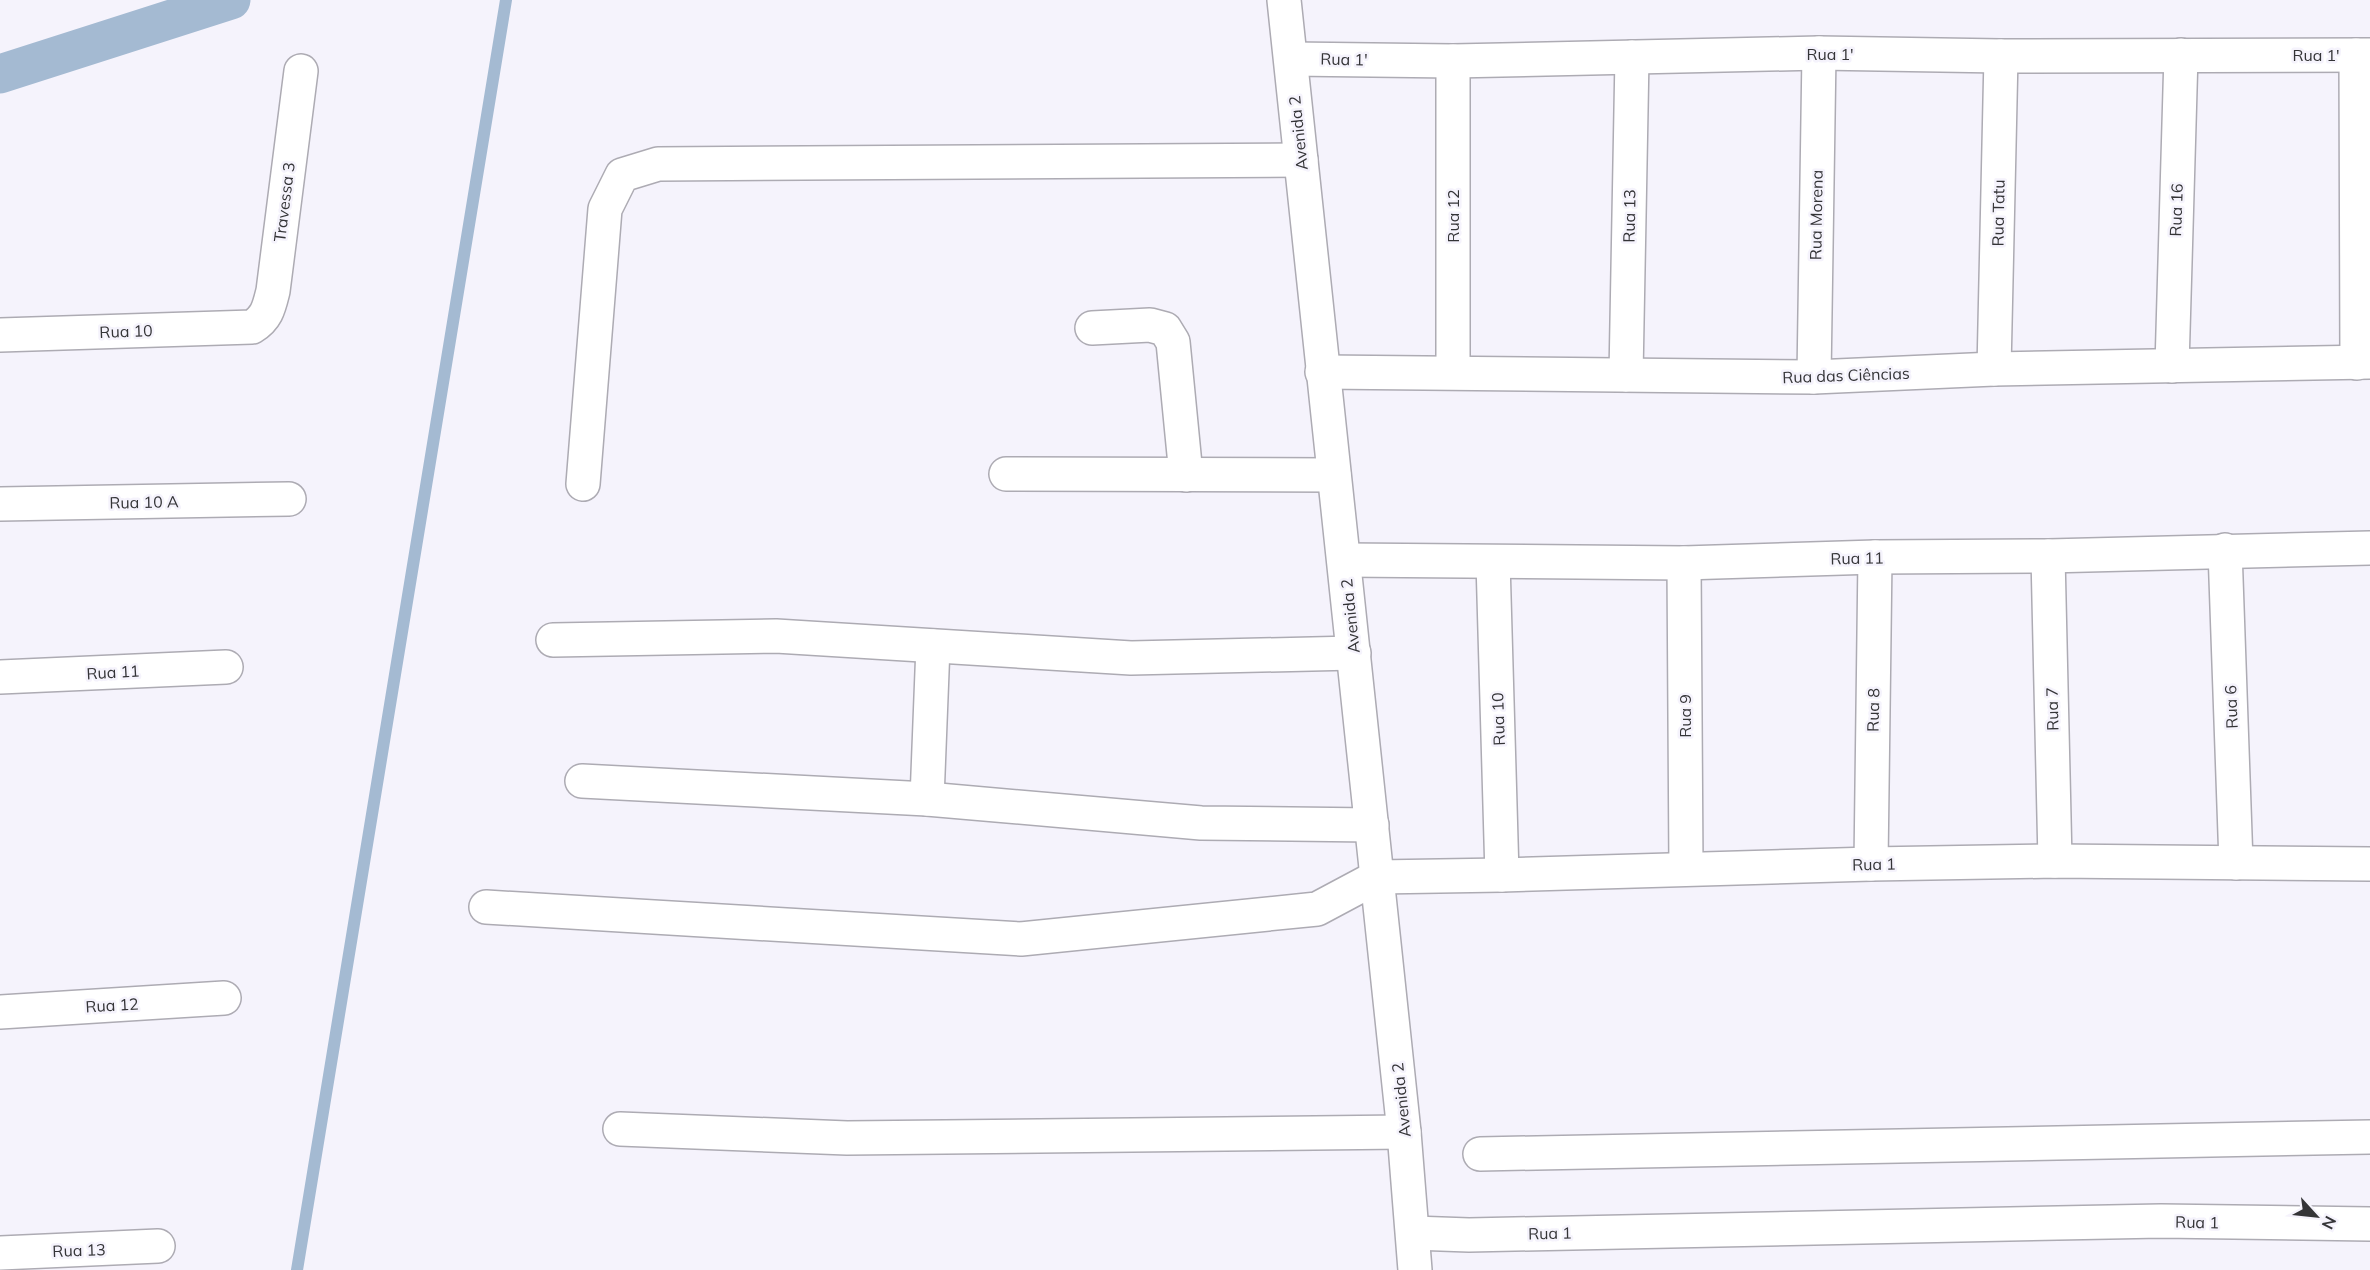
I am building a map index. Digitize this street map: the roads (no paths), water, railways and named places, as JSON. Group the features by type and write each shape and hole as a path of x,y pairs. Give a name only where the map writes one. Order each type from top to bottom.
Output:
{"street":[{"name":"Avenida 2","path":"1284,0 1404,1132 1415,1270"},
{"name":"Rua 1'","path":"1291,59 1454,60 1819,53 2001,56 2363,55"},
{"name":"Rua Morena","path":"1814,377 1819,53"},
{"name":"Rua 16","path":"2172,366 2181,55"},
{"path":"2363,55 2364,363"},
{"name":"Rua Tatu","path":"1994,369 2001,56"},
{"name":"Rua 13","path":"1626,375 1632,57"},
{"name":"Rua 12","path":"1453,372 1454,60"},
{"name":"Travessa 3","path":"252,327 262,321 273,291 301,71"},
{"path":"583,484 604,209 622,175 658,164 1301,160"},
{"path":"1092,328 1150,325 1166,329 1173,342 1186,475"},
{"name":"Rua 10","path":"0,335 252,327"},
{"name":"Rua das Ciências","path":"1322,372 1814,377 1994,369 2364,363"},
{"path":"1006,474 1334,475"},
{"name":"Rua 10 A","path":"0,504 289,499"},
{"name":"Rua 11","path":"1344,560 1684,563 1875,557 2048,556 2370,548"},
{"name":"Rua 6","path":"2225,550 2236,863"},
{"name":"Rua 7","path":"2048,556 2055,861"},
{"name":"Rua 8","path":"1871,864 1875,557"},
{"name":"Rua 10","path":"1493,562 1502,876"},
{"name":"Rua 9","path":"1684,563 1686,868"},
{"path":"553,640 776,636 1131,658 1354,653"},
{"path":"927,799 933,646"},
{"name":"Rua 11","path":"0,677 226,667"},
{"path":"582,782 927,799 1201,823 1372,825"},
{"name":"Rua 1","path":"1377,877 1502,876 1686,868 2055,861 2370,864"},
{"path":"486,907 1021,939 1317,909 1377,877"},
{"name":"Rua 12","path":"0,1012 224,998"},
{"path":"620,1129 847,1138 1404,1132"},
{"path":"1480,1154 2370,1137"},
{"name":"Rua 1","path":"1413,1233 1481,1235 2162,1221 2370,1224"},
{"name":"Rua 13","path":"0,1253 158,1246"}],"waterway":[{"path":"0,74 231,0"},
{"path":"297,1270 506,0"}]}
